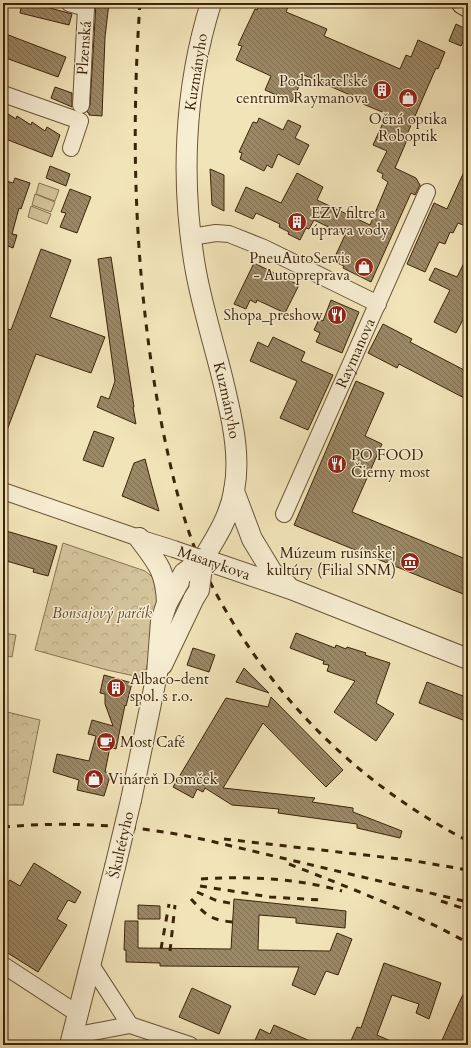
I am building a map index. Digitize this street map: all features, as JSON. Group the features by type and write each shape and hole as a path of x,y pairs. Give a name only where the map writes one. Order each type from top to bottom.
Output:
{"main road":[{"path":"463,3 468,6"}],"street":[{"name":"Plzenská","path":"69,3 87,5 80,113 71,148"},
{"name":"Kuzmányho","path":"203,560 217,536 228,512 234,491 236,471 236,450 233,422 196,272 191,237 187,188 187,136 189,109 201,38 211,3"},
{"path":"3,94 80,113"},
{"name":"Raymanova","path":"284,514 427,192"},
{"path":"191,237 216,233 228,234 264,248 378,304"},
{"name":"Masarykova","path":"3,491 139,538 174,548 203,560 291,588 468,659"},
{"path":"234,491 250,533 261,554 272,572 291,588"},
{"path":"139,538 156,560 163,573 166,586 167,603"},
{"name":"Škultétyho","path":"71,1040 116,867 131,800 157,674 161,621 167,603 184,573 203,560"},
{"name":"Škultétyho","path":"157,674 199,590 203,560"},
{"path":"3,965 78,1014"},
{"path":"91,965 130,1025"},
{"path":"71,1040 130,1025 190,1045"}],"green space":[{"path":"39,183 59,190 55,201 36,194"},
{"path":"35,194 55,202 51,212 32,205"},
{"path":"31,206 51,214 47,224 28,217"},
{"name":"Bonsajový parčík","path":"63,543 145,571 156,580 160,612 144,678 107,670 35,650"},
{"path":"3,633 16,635 12,657 3,655"},
{"path":"3,711 40,720 23,805 3,805"}],"building":[{"path":"22,3 32,3 72,14 69,25 20,13"},
{"path":"96,3 109,3 105,37 102,116 89,115 87,112 90,105"},
{"path":"260,3 280,3 288,7 286,12 327,29 324,36 400,69 406,55 411,57 418,40 445,52 438,69 436,68 405,139 407,140 395,168 416,178 420,185 415,195 411,193 371,282 343,268 344,266 333,261 345,235 314,220 309,229 306,228 300,240 288,234 289,232 279,227 280,224 256,213 253,219 235,211 246,187 281,203 297,173 323,187 317,200 370,225 388,182 382,178 383,174 377,171 387,151 373,145 387,114 363,104 364,101 304,75 292,102 265,90 271,76 236,60 242,46 238,45 255,9 257,10"},
{"path":"456,24 468,30 461,46 449,41"},
{"path":"3,33 66,57 58,77 3,57"},
{"path":"55,87 72,93 72,107 51,98"},
{"path":"3,111 16,119 17,116 31,125 32,122 45,131 47,127 60,135 52,157 3,138"},
{"path":"259,118 283,130 288,120 301,126 295,138 309,145 299,165 278,154 272,168 267,165 264,171 240,159 242,153 239,152 253,122 257,123"},
{"path":"468,163 468,227 458,223 453,233 450,232 445,244 439,242 425,272 407,264 434,203 447,209"},
{"path":"50,166 70,174 66,186 46,178"},
{"path":"210,169 224,175 224,211 212,205"},
{"path":"15,178 30,183 21,209 19,208 12,234 17,235 13,248 8,246 6,253 3,252 3,217 7,204 3,203 3,180 13,183"},
{"path":"70,189 91,197 77,233 60,227 66,213 61,212"},
{"path":"41,249 71,260 50,317 105,337 91,373 36,354 3,438 3,343 8,329 11,330"},
{"path":"468,255 468,310 456,333 434,322 450,290 429,280 435,268 457,277"},
{"path":"111,257 136,424 97,407 101,396 109,399 115,381 98,259"},
{"path":"254,263 299,285 285,313 257,300 256,303 250,300 246,309 234,304"},
{"path":"331,300 359,312 342,353 316,342 320,333 314,330 319,319 323,321"},
{"path":"383,324 412,339 410,342 468,372 468,400 399,364 397,368 368,353"},
{"path":"273,337 305,352 301,361 333,375 308,430 280,418 297,381 250,361 258,342 268,347"},
{"path":"356,381 384,393 365,436 382,444 352,512 468,560 468,596 294,525"},
{"path":"94,431 114,438 103,467 83,460"},
{"path":"145,459 159,511 122,496 134,463"},
{"path":"3,530 57,546 48,576 33,572 34,569 3,560"},
{"path":"296,633 335,648 336,645 346,649 347,647 366,653 365,655 390,663 376,703 394,714 376,741 334,712 355,681 327,671 329,665 323,664 324,661 290,648"},
{"path":"193,648 215,655 209,672 187,665"},
{"path":"244,668 269,693 236,682"},
{"path":"104,675 132,683 126,706 125,705 116,749 110,747 105,772 111,773 104,796 77,790 79,780 53,772 57,754 89,761 96,736 88,734 92,720 113,726 105,704 105,694 100,693"},
{"path":"427,682 468,698 468,722 419,703"},
{"path":"271,697 343,770 326,787 263,723 223,788 315,798 312,802 353,808 353,812 402,831 400,838 357,828 357,824 278,813 279,809 232,805 205,788 203,792 197,789 193,798 173,787 226,698 268,707"},
{"path":"34,863 81,892 75,903 68,900 57,919 67,925 38,972 3,950 3,890 10,880 20,886"},
{"path":"234,899 346,911 345,928 296,923 296,918 259,915 258,950 330,951 337,933 352,939 338,975 326,971 315,995 292,985 299,967 160,966 160,963 126,962 126,950 124,950 125,921 138,921 138,948 231,949"},
{"path":"138,905 160,906 160,919 138,919"},
{"path":"384,963 441,983 429,1019 416,1013 419,1004 392,995 377,1035 400,1045 349,1045 357,1027 361,1028"},
{"path":"468,984 468,1045 440,1045 450,1022"},
{"path":"192,988 231,1006 219,1034 179,1017"},
{"path":"274,1025 319,1045 253,1045 260,1029 270,1034"}],"railway":[{"path":"140,3 135,109 135,162 137,215 146,321 162,426 175,486 187,526 201,564 233,623 259,662 288,698 319,732 352,763 389,792 427,818 468,841"},
{"path":"3,827 54,824 105,826 181,835 468,902"},
{"path":"224,839 409,860 468,870"},
{"path":"289,864 402,910 468,943"},
{"path":"201,879 272,879 307,883 342,891"},
{"path":"200,886 270,897 321,900"},
{"path":"197,892 215,900 234,904"},
{"path":"191,899 209,916 219,920 233,922"},
{"path":"441,901 468,910"},
{"path":"161,949 169,904"},
{"path":"170,951 175,905"}],"place":[{"name":"Podnikateľské centrum Raymanova","path":"382,90"},
{"name":"Očná optika Roboptik","path":"408,98"},
{"name":"EZV filtre a úprava vody","path":"297,222"},
{"name":"PneuAutoServis - Autopreprava","path":"364,267"},
{"name":"Shopa_preshow","path":"337,315"},
{"name":"PO FOOD Čierny most","path":"337,464"},
{"name":"Múzeum rusínskej kultúry (Filial SNM)","path":"410,562"},
{"name":"Albaco-dent spol. s r.o.","path":"116,688"},
{"name":"Most Café","path":"106,742"},
{"name":"Vináreň Domček","path":"94,779"}]}
